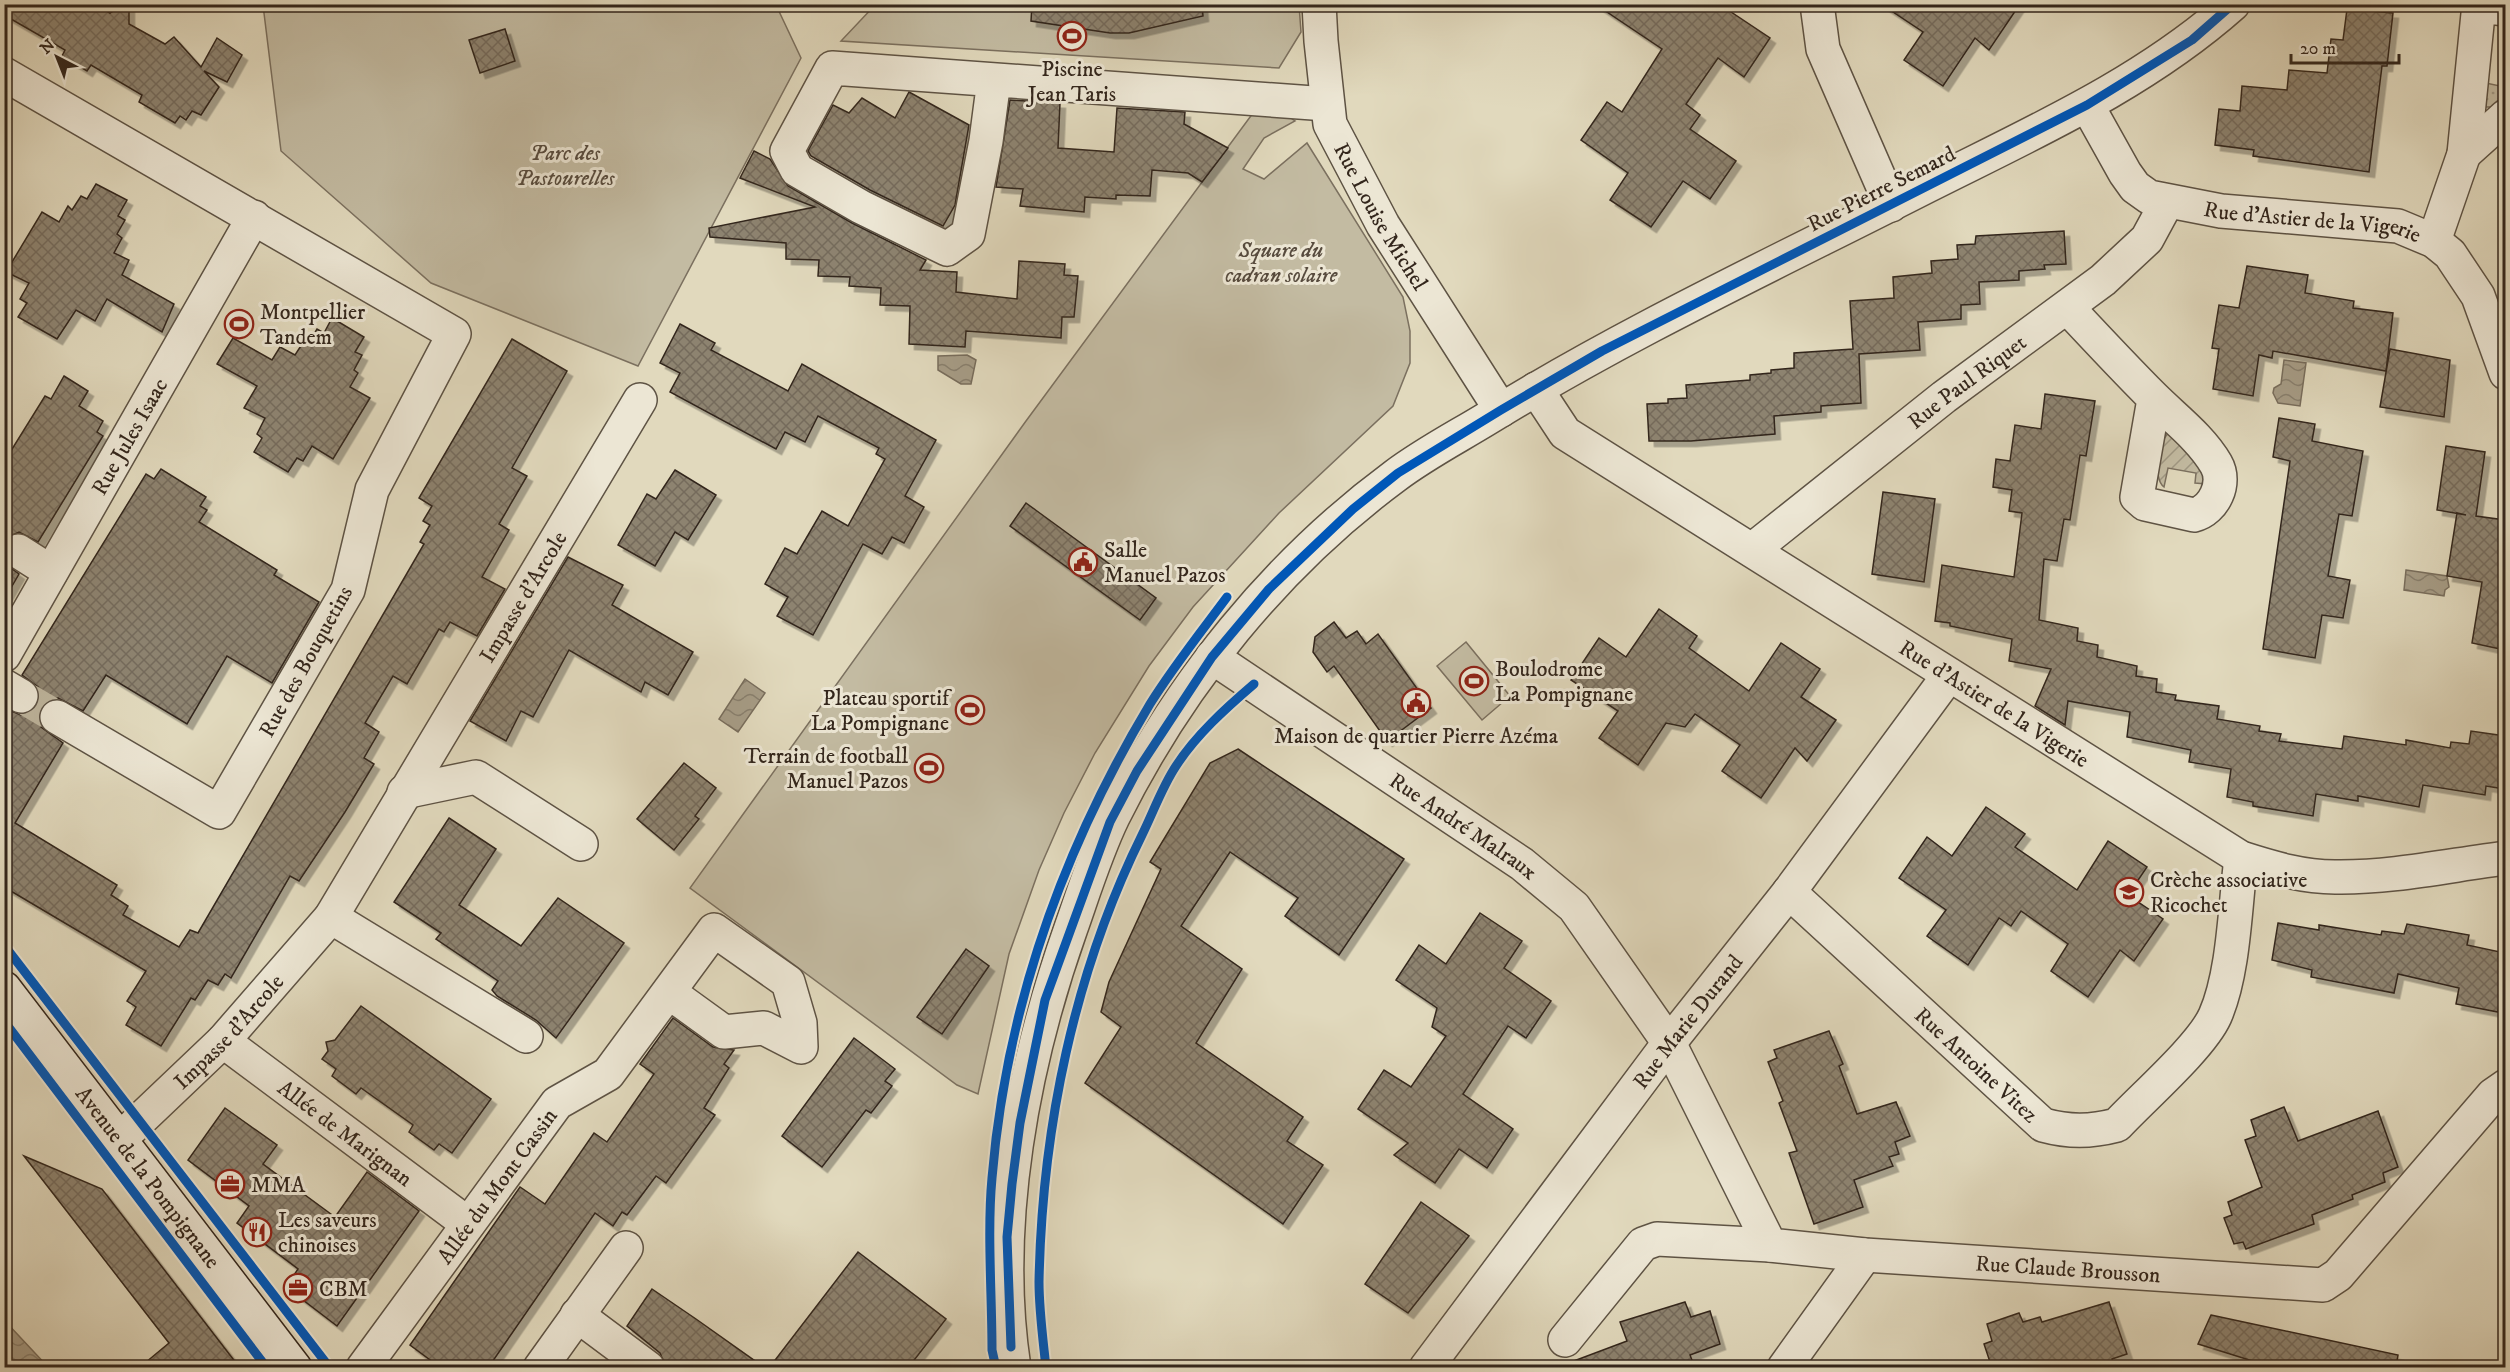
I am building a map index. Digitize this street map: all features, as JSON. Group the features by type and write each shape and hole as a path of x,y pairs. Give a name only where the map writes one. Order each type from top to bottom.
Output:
{"street":[{"name":"Rue Louise Michel","path":"1320,4 1330,124 1383,225 1501,410"},
{"path":"1817,4 1823,49 1891,205"},
{"name":"Rue Pierre Semard","path":"1014,1368 1011,1347 1007,1238 1020,1122 1046,1000 1110,822 1137,771 1212,657 1269,589 1353,509 1398,473 1501,410 1602,351 2087,105 2192,40 2233,4"},
{"path":"2434,241 2464,154 2478,14 2488,7 2505,9"},
{"path":"994,80 986,141 968,234 947,249 861,207 797,170 787,151 832,68 1327,104"},
{"path":"4,74 255,218"},
{"name":"Rue d'Astier de la Vigerie","path":"2087,105 2135,187 2149,197 2221,211 2398,226 2434,241 2450,254 2473,288 2505,373"},
{"path":"2464,154 2505,116"},
{"name":"Rue Paul Riquet","path":"1752,550 1944,398 2068,308 2147,240 2167,202"},
{"name":"Rue des Bouquetins","path":"57,717 219,812 348,590 372,490 454,334 255,218"},
{"name":"Rue Jules Isaac","path":"4,654 255,218"},
{"path":"2068,308 2154,399"},
{"name":"Rue d'Astier de la Vigerie","path":"1536,389 1565,433 2241,858 2286,872 2336,877 2400,872 2505,858"},
{"name":"Impasse d'Arcole","path":"120,1139 223,1041 331,917 640,400"},
{"path":"18,552 51,572"},
{"name":"Rue André Malraux","path":"1212,657 1522,864 1574,907 1669,1043"},
{"name":"Rue Marie Durand","path":"1426,1368 1669,1043 1789,892 1949,675"},
{"path":"404,792 476,777 581,844"},
{"name":"Rue Antoine Vitez","path":"1789,892 2043,1125 2068,1131 2097,1130 2116,1125 2201,1038 2214,1017 2225,985 2241,858"},
{"path":"331,917 526,1036"},
{"name":"Avenue de la Pompignane","path":"4,987 295,1368"},
{"name":"Allée du Mont Cassin","path":"379,1361 468,1224 556,1103 608,1074 670,993"},
{"name":"Allée de Marignan","path":"223,1041 468,1224"},
{"path":"1669,1043 1770,1245"},
{"name":"Rue Claude Brousson","path":"1565,1340 1643,1244 1657,1239 1770,1245 1865,1255 2324,1284 2338,1275 2493,1095 2505,1086"},
{"path":"540,1368 626,1248"},
{"path":"1784,1368 1865,1255"},
{"path":"577,1315 648,1368"}],"green space":[{"name":"Piscine Jean Taris","path":"876,4 1299,5 1301,32 1279,68 841,41"},
{"name":"Parc des Pastourelles","path":"263,5 776,5 801,58 638,366 431,283 281,151"},
{"path":"2481,82 2505,87 2505,99 2495,107 2483,107"},
{"name":"Plateau sportif La Pompignane","path":"1281,111 1295,121 1264,138 1243,169 1264,179 1307,143 1403,297 1410,331 1410,363 1393,406 1279,513 1193,607 1149,666 1095,753 1064,813 1039,870 1009,954 978,1094 957,1085 690,888 1026,421 1253,113"},
{"path":"2170,432 2204,470 2206,484 2195,483 2196,473 2168,468 2164,487 2160,482 2158,459 2162,442"},
{"name":"Boulodrome La Pompignane","path":"1466,642 1510,696 1482,720 1437,666"}],"water":[{"path":"967,355 976,360 971,384 961,384 938,370 938,356"},
{"path":"2284,360 2306,363 2300,406 2278,403 2273,393 2274,388 2281,384"},
{"path":"2406,570 2447,576 2449,587 2445,590 2444,596 2404,590"},
{"path":"745,679 765,693 738,732 719,719"},
{"path":"5,1321 48,1367 5,1367"}],"building":[{"path":"4,4 95,4 110,13 124,4 129,4 129,24 165,44 174,37 201,67 217,38 242,55 227,82 204,71 219,87 201,115 192,111 186,120 180,116 175,123 139,102 142,95 91,65 87,71 62,56 65,50 4,15"},
{"name":"Piscine Jean Taris","path":"1032,4 1202,4 1203,16 1129,33 1110,33 1031,21"},
{"path":"1595,4 1719,4 1770,38 1744,77 1718,58 1686,104 1700,115 1690,129 1736,161 1710,199 1683,181 1651,227 1610,200 1628,173 1581,140 1607,102 1622,112 1662,49"},
{"path":"1881,4 2020,4 1989,50 1975,38 1943,86 1904,60 1923,32"},
{"path":"2347,9 2393,13 2387,66 2382,66 2369,172 2253,156 2254,150 2215,145 2219,109 2240,111 2242,86 2287,90 2289,70 2327,73 2331,39 2343,40"},
{"path":"505,29 515,61 480,73 469,40"},
{"path":"909,92 969,125 955,205 943,226 870,190 811,156 808,151 833,105 849,113 862,98 895,118"},
{"path":"1010,100 1060,103 1058,148 1114,152 1117,108 1185,112 1184,124 1228,148 1202,182 1188,173 1152,170 1150,196 1116,195 1116,199 1085,197 1084,212 1020,206 1023,189 996,187"},
{"path":"754,151 770,159 788,186 852,223 926,260 920,270 957,272 956,292 1017,299 1019,261 1065,264 1064,275 1078,276 1074,317 1062,317 1061,338 966,331 965,347 909,344 910,306 880,305 881,288 849,286 850,277 818,276 819,260 786,259 786,243 710,237 709,228 815,207 740,178"},
{"path":"96,184 127,200 118,216 125,220 117,234 122,238 114,253 129,260 122,275 174,304 162,332 107,299 95,321 76,310 57,339 18,317 27,303 20,299 29,283 6,272 42,212 59,222 68,206 72,210 81,196 87,199"},
{"path":"2064,231 2066,264 2044,265 2045,269 2019,271 2019,280 1979,282 1980,304 1961,305 1961,319 1918,322 1920,350 1859,354 1861,403 1821,406 1821,412 1774,416 1775,434 1691,441 1649,441 1647,404 1668,403 1668,399 1687,398 1686,385 1750,380 1750,375 1794,368 1794,353 1853,349 1850,301 1894,298 1893,277 1932,273 1931,261 1958,259 1957,245 1975,244 1976,236"},
{"path":"2247,266 2308,275 2305,293 2354,301 2353,308 2393,313 2386,371 2273,351 2272,358 2259,355 2253,396 2213,389 2219,349 2212,348 2219,305 2239,308"},
{"path":"332,318 364,337 355,352 362,355 354,370 358,373 350,387 370,398 333,459 312,446 303,461 297,458 288,472 254,452 262,438 257,434 265,418 244,408 257,386 217,364 233,338 272,360 280,347 295,355 304,341 308,344 317,329 324,333"},
{"path":"680,324 715,343 711,350 788,391 802,364 936,440 905,496 924,507 904,543 892,537 882,554 863,544 813,635 777,616 788,597 765,584 785,548 797,554 822,511 848,526 885,459 876,454 879,448 818,416 805,442 785,432 776,449 670,392 680,373 660,363"},
{"path":"512,339 567,371 512,468 527,476 499,524 509,530 482,577 505,589 477,636 450,622 444,632 439,629 407,684 393,676 365,723 379,732 364,758 374,764 345,812 299,881 290,876 231,978 225,974 218,985 208,980 195,1000 191,998 161,1046 126,1025 136,1007 127,1001 146,971 4,887 4,708 21,715 30,713 37,706 40,697 38,687 22,675 146,474 154,479 161,469 206,497 200,506 207,510 199,522 277,570 274,575 319,602 272,683 227,656 187,724 106,675 83,711 58,698 47,701 41,708 38,717 41,727 63,743 15,823 117,885 111,895 128,906 123,915 179,947 190,930 198,933 424,544 420,542 430,525 423,521 432,506 419,498"},
{"path":"2390,349 2450,360 2444,417 2380,407"},
{"path":"64,376 88,391 79,406 103,421 97,432 103,436 38,542 19,532 4,539 4,462 45,396 51,399"},
{"path":"2045,394 2095,401 2086,456 2080,455 2070,520 2064,519 2057,561 2044,559 2039,620 2078,628 2077,641 2098,645 2097,657 2137,666 2136,676 2157,679 2156,692 2176,695 2175,700 2219,706 2217,719 2260,726 2259,731 2281,734 2279,741 2342,749 2344,736 2406,745 2406,740 2450,748 2451,742 2469,744 2471,731 2505,736 2505,789 2486,786 2485,795 2423,785 2419,807 2358,796 2358,801 2316,794 2313,816 2253,806 2253,802 2227,797 2231,769 2189,762 2191,750 2127,737 2130,712 2068,701 2065,725 2035,706 2051,669 2009,661 2012,639 1935,621 1942,565 2014,577 2022,513 2009,511 2012,490 1993,487 1996,459 2010,461 2015,425 2041,429"},
{"path":"2279,418 2315,424 2312,441 2363,451 2352,516 2339,514 2328,576 2350,580 2343,618 2322,615 2315,658 2263,649 2290,461 2273,457"},
{"path":"2446,446 2485,452 2476,516 2505,520 2505,650 2472,643 2482,582 2447,576 2457,513 2437,510"},
{"path":"675,470 716,495 688,540 675,532 655,566 618,545 647,494 656,499"},
{"path":"1883,492 1935,499 1924,582 1872,574"},
{"name":"Salle Manuel Pazos","path":"1026,503 1156,598 1140,620 1010,526"},
{"path":"568,557 623,585 612,605 693,652 668,695 645,682 641,692 569,650 533,717 521,711 506,741 470,721"},
{"path":"4,563 19,574 4,600"},
{"path":"1659,609 1697,636 1689,648 1749,691 1781,643 1820,669 1801,697 1836,720 1807,761 1795,748 1761,798 1722,771 1740,745 1695,714 1685,727 1666,723 1638,765 1599,738 1618,711 1571,680 1599,638 1626,657"},
{"path":"1334,622 1346,638 1357,631 1366,644 1378,634 1431,708 1387,741 1334,666 1327,672 1313,652 1315,637"},
{"path":"1238,749 1404,859 1339,955 1285,916 1298,898 1230,852 1181,926 1242,969 1196,1043 1303,1117 1287,1141 1323,1165 1283,1224 1085,1083 1121,1027 1101,1012 1109,982 1161,869 1150,862 1210,763"},
{"path":"684,763 716,788 695,816 699,819 674,850 637,819"},
{"path":"1986,807 2025,834 2015,847 2077,890 2108,841 2147,867 2128,895 2163,919 2134,961 2120,950 2088,997 2051,971 2068,944 2021,911 2011,926 1999,918 1968,965 1927,936 1946,910 1899,878 1927,837 1952,856"},
{"path":"449,818 496,849 459,905 521,946 558,898 624,943 556,1038 536,1020 497,996 492,990 498,981 436,939 441,933 394,902"},
{"path":"1480,913 1522,941 1504,968 1551,1001 1526,1038 1508,1026 1463,1094 1513,1129 1487,1168 1459,1149 1435,1183 1394,1155 1408,1143 1358,1109 1384,1070 1411,1087 1446,1036 1432,1027 1437,1008 1396,980 1419,945 1446,964"},
{"path":"2278,923 2319,930 2319,925 2381,935 2382,931 2404,934 2407,924 2469,935 2467,945 2505,953 2505,1000 2500,999 2498,1012 2456,1004 2459,988 2398,974 2394,993 2311,977 2312,970 2272,960"},
{"path":"966,949 989,966 942,1034 917,1017"},
{"path":"361,1006 491,1099 452,1153 439,1144 434,1150 409,1132 413,1125 361,1088 356,1094 332,1076 336,1069 322,1059 328,1051 326,1042 335,1040"},
{"path":"673,1018 713,1047 734,1050 724,1064 729,1068 704,1108 715,1115 666,1183 656,1176 627,1215 622,1212 613,1226 595,1213 488,1368 441,1368 410,1345 520,1187 545,1204 594,1133 607,1142 654,1074 640,1064"},
{"path":"1829,1031 1843,1064 1839,1066 1857,1114 1896,1102 1910,1136 1895,1142 1899,1154 1889,1157 1893,1166 1854,1180 1863,1207 1814,1224 1789,1153 1797,1151 1779,1103 1783,1101 1768,1062 1777,1058 1774,1050"},
{"path":"854,1038 895,1069 885,1081 892,1086 871,1113 866,1110 822,1167 782,1136"},
{"path":"2284,1107 2298,1141 2378,1111 2398,1167 2383,1173 2385,1182 2352,1195 2353,1199 2312,1215 2314,1224 2246,1249 2243,1242 2234,1244 2224,1218 2232,1215 2228,1202 2262,1187 2245,1140 2256,1136 2251,1120"},
{"path":"225,1108 277,1145 263,1164 335,1217 367,1172 419,1211 337,1326 286,1287 298,1269 237,1223 249,1206 188,1160"},
{"path":"24,1156 102,1189 240,1368 139,1368 169,1343"},
{"path":"1421,1202 1469,1236 1408,1313 1365,1284"},
{"path":"858,1252 946,1319 908,1368 769,1368"},
{"path":"652,1289 765,1368 666,1368 660,1353 627,1326"},
{"path":"1685,1302 1691,1317 1710,1311 1720,1344 1690,1355 1695,1368 1563,1368 1563,1365 1627,1341 1620,1322"},
{"path":"2109,1302 2127,1354 2112,1359 2115,1368 1992,1368 1984,1344 1992,1341 1987,1324 2019,1313 2023,1322 2040,1317 2042,1322"},
{"path":"2211,1315 2398,1355 2396,1368 2275,1368 2198,1344"}],"tunnel":[{"path":"21,696 57,717"}],"cycle path":[{"path":"1011,1347 1007,1237 1012,1184 1020,1123 1045,1000 1110,822 1137,771 1212,657 1269,589 1353,509 1398,473 1501,410 1602,351 2087,105 2192,40 2233,4"},
{"path":"996,1368 992,1350 990,1263 992,1178 999,1115 1010,1053 1025,992 1065,873 1119,759 1159,690 1227,597"},
{"path":"1046,1368 1040,1314 1041,1224 1055,1109 1080,996 1118,888 1171,774 1202,733 1254,684"},
{"path":"4,945 330,1368"},
{"path":"4,1021 267,1368"}],"place":[{"name":"Piscine Jean Taris","path":"1072,36"},
{"name":"Montpellier Tandem","path":"239,324"},
{"name":"Salle Manuel Pazos","path":"1083,562"},
{"name":"Boulodrome La Pompignane","path":"1474,681"},
{"name":"Maison de quartier Pierre Azéma","path":"1416,703"},
{"name":"Plateau sportif La Pompignane","path":"970,710"},
{"name":"Terrain de football Manuel Pazos","path":"929,768"},
{"name":"Crèche associative Ricochet","path":"2129,892"},
{"name":"MMA","path":"230,1184"},
{"name":"Les saveurs chinoises","path":"257,1232"},
{"name":"CBM","path":"298,1288"}],"park label":[{"name":"Square du cadran solaire","path":"1281,262"}]}
